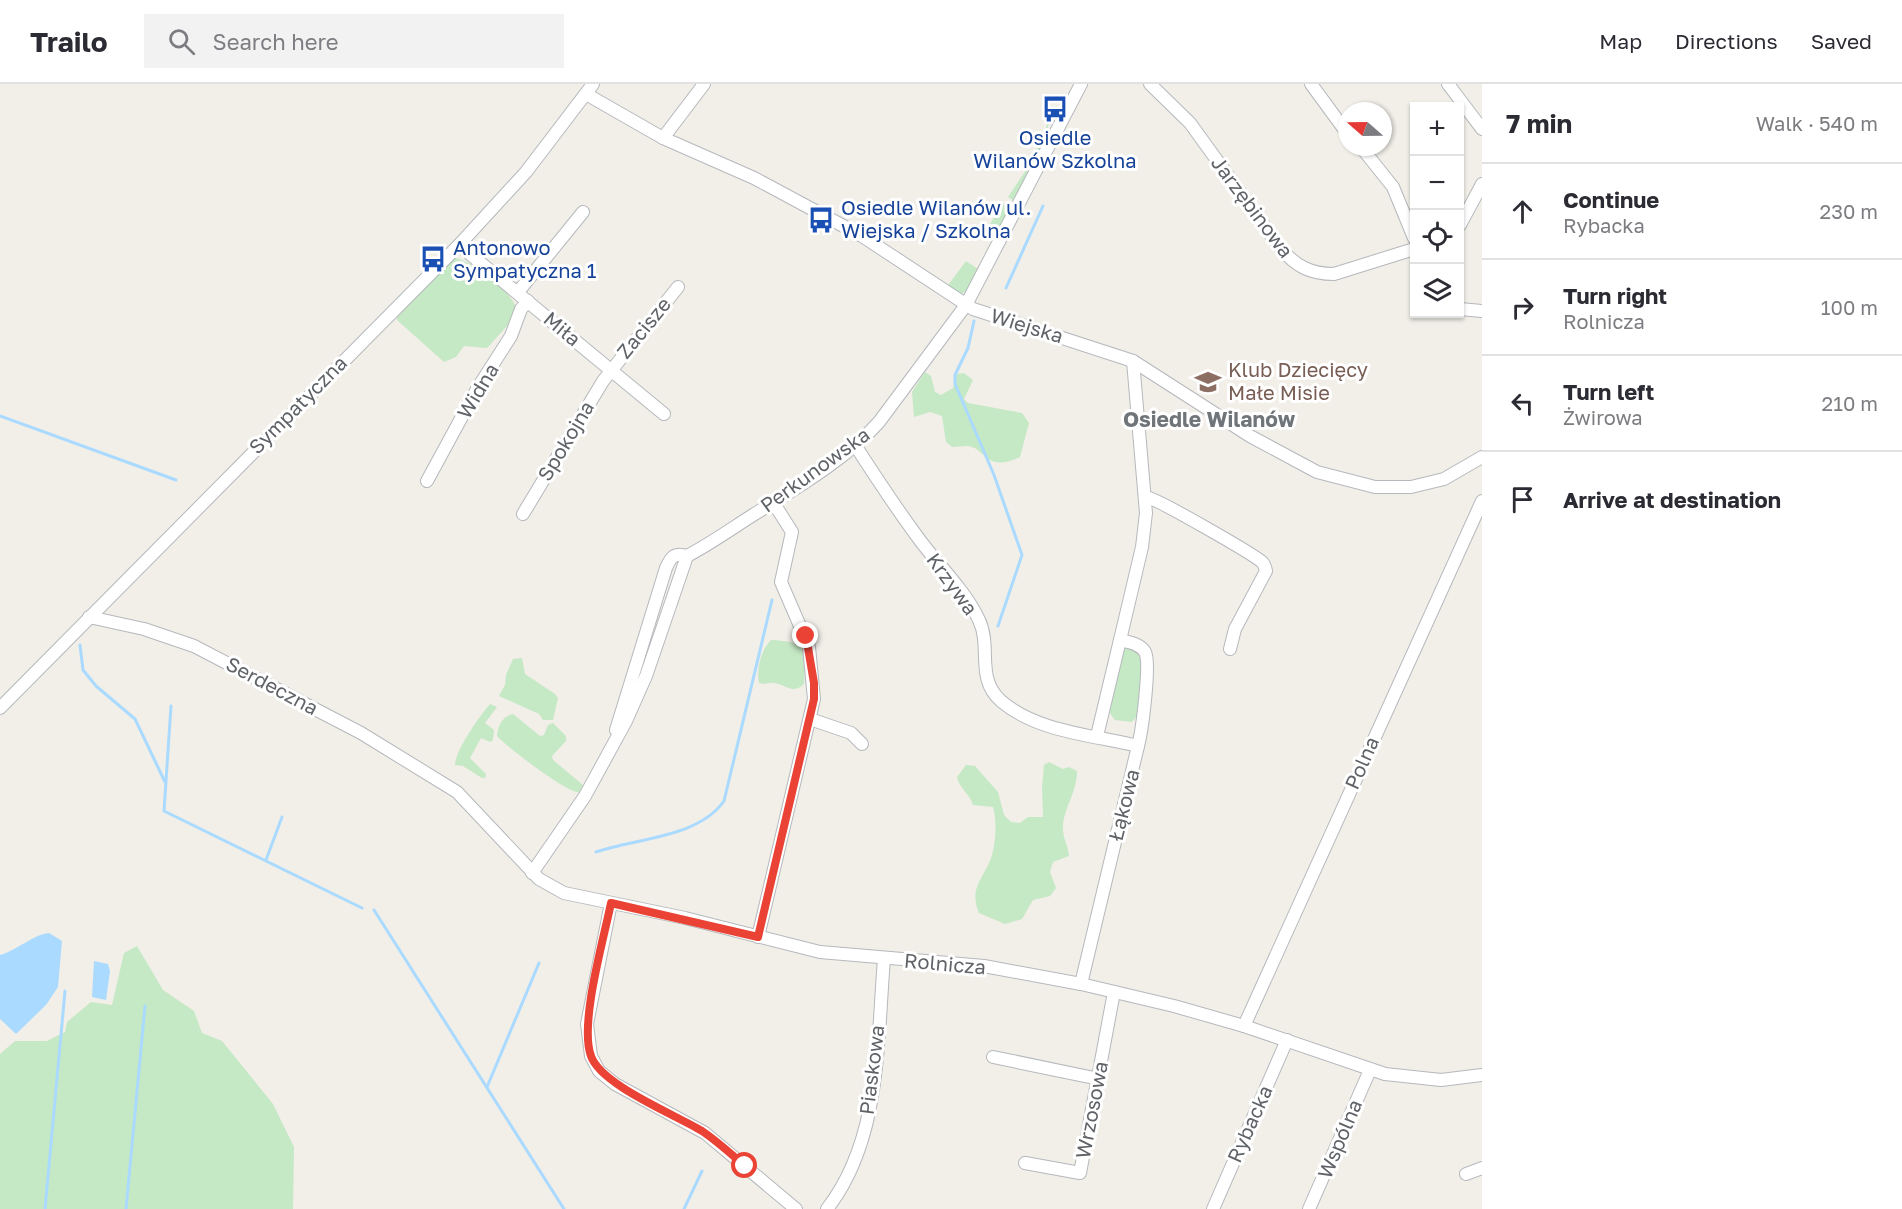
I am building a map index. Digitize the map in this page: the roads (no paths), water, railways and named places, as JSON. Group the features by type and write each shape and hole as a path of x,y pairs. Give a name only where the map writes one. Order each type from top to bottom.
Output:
{"street":[{"path":"663,138 704,84"},
{"name":"Perkunowska","path":"532,873 585,796 615,737 619,715 666,568 673,556 678,554 687,556 773,502 855,445 879,423 966,305 1081,84"},
{"name":"Jarzębinowa","path":"1150,84 1182,114 1281,249 1300,267 1321,274 1334,274 1410,250"},
{"path":"1311,84 1338,121"},
{"path":"1448,84 1482,129"},
{"name":"Wiejska","path":"590,87 663,138 754,178 871,241 966,305 1133,361 1274,449 1317,472 1354,483 1395,488 1425,485 1444,479 1482,457"},
{"name":"Sympatyczna","path":"0,708 459,245 526,172 590,87"},
{"path":"1368,156 1394,187 1410,228"},
{"path":"1464,217 1482,183"},
{"path":"518,292 584,212"},
{"name":"Miła","path":"459,245 664,414"},
{"name":"Zacisze","path":"611,369 678,287"},
{"name":"Widna","path":"427,481 477,388 511,336 521,309 528,301"},
{"path":"1464,309 1482,311"},
{"path":"1097,736 1142,547 1146,497 1133,361"},
{"name":"Spokojna","path":"523,514 580,415 611,369"},
{"name":"Krzywa","path":"855,445 919,538 976,614 984,635 985,677 994,694 1008,706 1033,720 1138,746"},
{"path":"1146,497 1162,503 1247,552 1264,565 1266,570 1235,629 1230,649"},
{"name":"Polna","path":"1244,1026 1482,501"},
{"path":"758,937 810,720 814,691 809,646 782,582 792,532 773,502"},
{"name":"Serdeczna","path":"89,616 144,629 194,646 361,733 445,783"},
{"name":"Łąkowa","path":"1081,984 1138,746 1147,657 1139,647 1120,640"},
{"path":"810,720 851,732 862,744"},
{"name":"Rolnicza","path":"445,783 471,806 532,873 556,890 820,952 984,966 1081,984 1244,1026 1370,1070 1441,1080 1482,1075"},
{"path":"611,903 587,1024 591,1056 599,1071 615,1083 705,1133 796,1209"},
{"name":"Piaskowa","path":"827,1209 837,1196 852,1166 871,1103 884,959"},
{"name":"Wrzosowa","path":"1025,1163 1080,1173 1114,992"},
{"name":"Rybacka","path":"1213,1209 1287,1040"},
{"path":"993,1057 1099,1079"},
{"name":"Wspólna","path":"1309,1209 1370,1070"},
{"path":"1466,1174 1482,1168"}],"water":[{"path":"49,933 62,941 58,987 46,1005 16,1034 0,1019 0,955"},
{"path":"94,961 108,964 110,971 106,1000 92,997"}],"waterway":[{"path":"1006,288 1043,206"},
{"path":"974,321 968,348 955,375 955,384 994,475 1022,555 998,626"},
{"path":"0,416 176,480"},
{"path":"596,852 683,830 699,823 724,801 772,600"},
{"path":"80,645 83,670 96,686 135,719 165,782"},
{"path":"171,706 164,811 362,908"},
{"path":"266,860 282,817"},
{"path":"374,910 564,1209"},
{"path":"487,1087 539,963"},
{"path":"45,1209 65,991"},
{"path":"126,1209 145,1006"},
{"path":"684,1209 702,1171"}],"place":[{"name":"Osiedle Wilanów Szkolna","path":"1055,109"},
{"name":"Osiedle Wilanów ul. Wiejska / Szkolna","path":"821,220"},
{"name":"Antonowo Sympatyczna 1","path":"433,259"},
{"name":"Klub Dziecięcy Małe Misie","path":"1208,382"}],"district":[{"name":"Osiedle Wilanów","path":"1209,420"}]}
